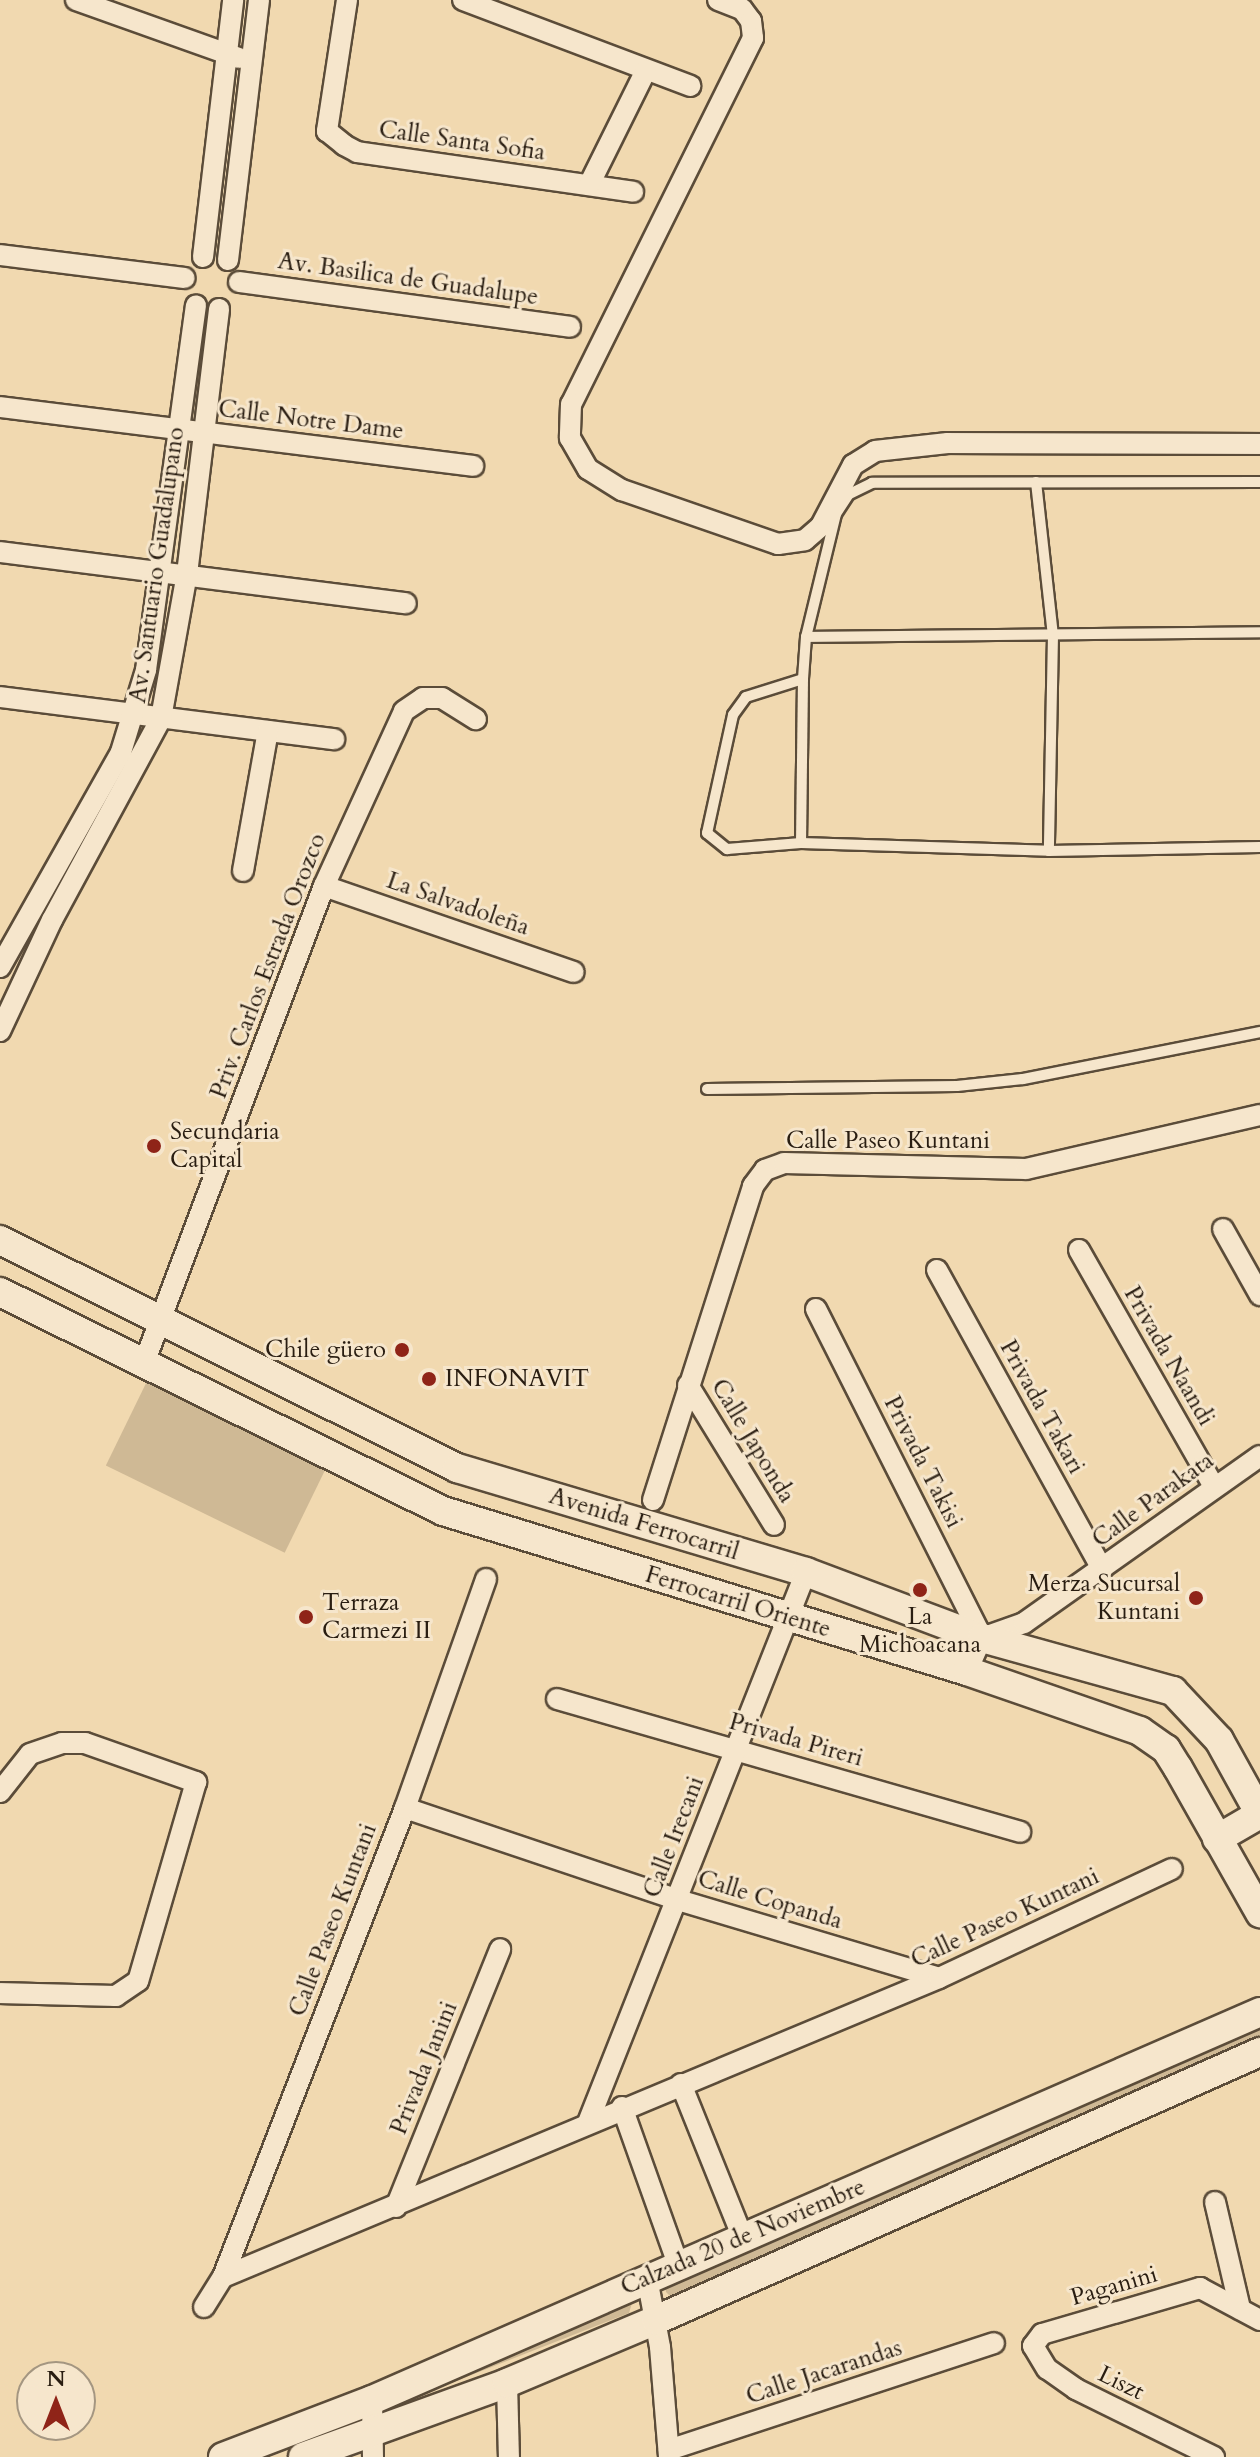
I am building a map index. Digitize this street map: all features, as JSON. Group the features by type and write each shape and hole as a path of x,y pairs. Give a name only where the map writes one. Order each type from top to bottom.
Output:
{"main road":[{"name":"Avenida Ferrocarril","path":"0,1240 457,1468 806,1572 982,1638 1173,1691 1219,1740 1260,1814"},
{"name":"Ferrocarril Oriente","path":"0,1292 443,1511 967,1671 1140,1731 1166,1749 1260,1913"},
{"path":"294,1437 317,1399"},
{"path":"507,1531 525,1489"},
{"path":"1217,1839 1260,1814"},
{"name":"Calzada 20 de Noviembre","path":"223,2457 372,2400 1260,2012"},
{"name":"Calzada 20 de Noviembre","path":"303,2457 373,2445 507,2383 1260,2052"}],"street":[{"path":"76,0 250,62"},
{"path":"233,0 203,257 185,278 187,293 196,305 219,309 234,299 239,282 228,260 259,0"},
{"name":"Calle Santa Sofia","path":"347,0 327,131 344,145 357,152 633,192"},
{"path":"463,0 690,86"},
{"path":"718,0 742,9 751,21 753,38 571,404 570,438 588,469 622,490 778,544 805,540 821,526 853,465 875,451 948,443 1260,444"},
{"path":"589,185 646,70"},
{"path":"0,255 185,278"},
{"path":"203,257 228,260"},
{"name":"Av. Basilica de Guadalupe","path":"239,282 570,327"},
{"name":"Av. Santuario Guadalupano","path":"0,967 121,752 133,714 146,670 196,305"},
{"name":"Av. Santuario Guadalupano","path":"0,1031 52,920 161,718 187,574 219,309"},
{"name":"Calle Notre Dame","path":"0,407 473,466"},
{"path":"0,552 406,603"},
{"path":"0,697 334,739"},
{"name":"Priv. Carlos Estrada Orozco","path":"161,1320 324,886 404,711 423,698 442,698 476,719"},
{"path":"243,871 268,731"},
{"name":"La Salvadoleña","path":"324,886 574,972"},
{"path":"30,909 52,920"},
{"name":"Calle Paseo Kuntani","path":"653,1500 753,1186 765,1170 784,1163 1026,1169 1260,1115"},
{"path":"1223,1229 1260,1295"},
{"name":"Privada Naandi","path":"1079,1250 1214,1487"},
{"name":"Privada Takari","path":"937,1270 1102,1569"},
{"name":"Privada Takisi","path":"816,1309 982,1638"},
{"path":"144,1363 161,1320"},
{"name":"Calle Japonda","path":"688,1385 774,1525"},
{"name":"Calle Parakata","path":"982,1638 1024,1623 1260,1456"},
{"name":"Calle Irecani","path":"589,2120 806,1572"},
{"name":"Calle Paseo Kuntani","path":"204,2307 223,2277 405,1808 486,1579"},
{"path":"967,1671 982,1638"},
{"name":"Privada Pireri","path":"557,1699 1020,1832"},
{"path":"0,1792 30,1754 62,1743 85,1743 196,1782 138,1981 116,1996 0,1993"},
{"name":"Calle Copanda","path":"405,1808 678,1900 939,1978"},
{"name":"Calle Paseo Kuntani","path":"223,2277 396,2207 589,2120 939,1978 1172,1869"},
{"name":"Privada Janini","path":"396,2207 500,1949"},
{"path":"681,2084 743,2238"},
{"path":"622,2107 679,2267"},
{"path":"1215,2202 1240,2309 1260,2320"},
{"path":"647,2278 656,2320 669,2454"},
{"name":"Paganini","path":"1042,2334 1200,2288 1240,2309"},
{"name":"Liszt","path":"1042,2334 1033,2346 1057,2376 1214,2457"},
{"name":"Calle Jacarandas","path":"669,2454 994,2343"},
{"path":"507,2383 509,2457"},
{"path":"372,2400 373,2445"}],"lane":[{"path":"1036,482 1053,635 1049,851"},
{"path":"801,843 806,637 836,514 849,494 872,483 1260,482"},
{"path":"806,637 1260,632"},
{"path":"803,679 746,697 733,715 707,833 727,849 801,843 1049,851 1260,847"},
{"path":"707,1089 957,1086 1023,1079 1260,1032"}],"shaded area":[{"path":"151,1373 330,1460 285,1553 106,1466"},
{"path":"1260,2023 1260,2045 671,2297 666,2292 664,2280"},
{"path":"623,2299 632,2303 629,2313 385,2409"}],"place":[{"name":"Secundaria Capital","path":"154,1146"},
{"name":"Chile güero","path":"402,1350"},
{"name":"INFONAVIT","path":"429,1379"},
{"name":"La Michoacana","path":"920,1590"},
{"name":"Merza Sucursal Kuntani","path":"1196,1598"},
{"name":"Terraza Carmezi II","path":"306,1617"}]}
